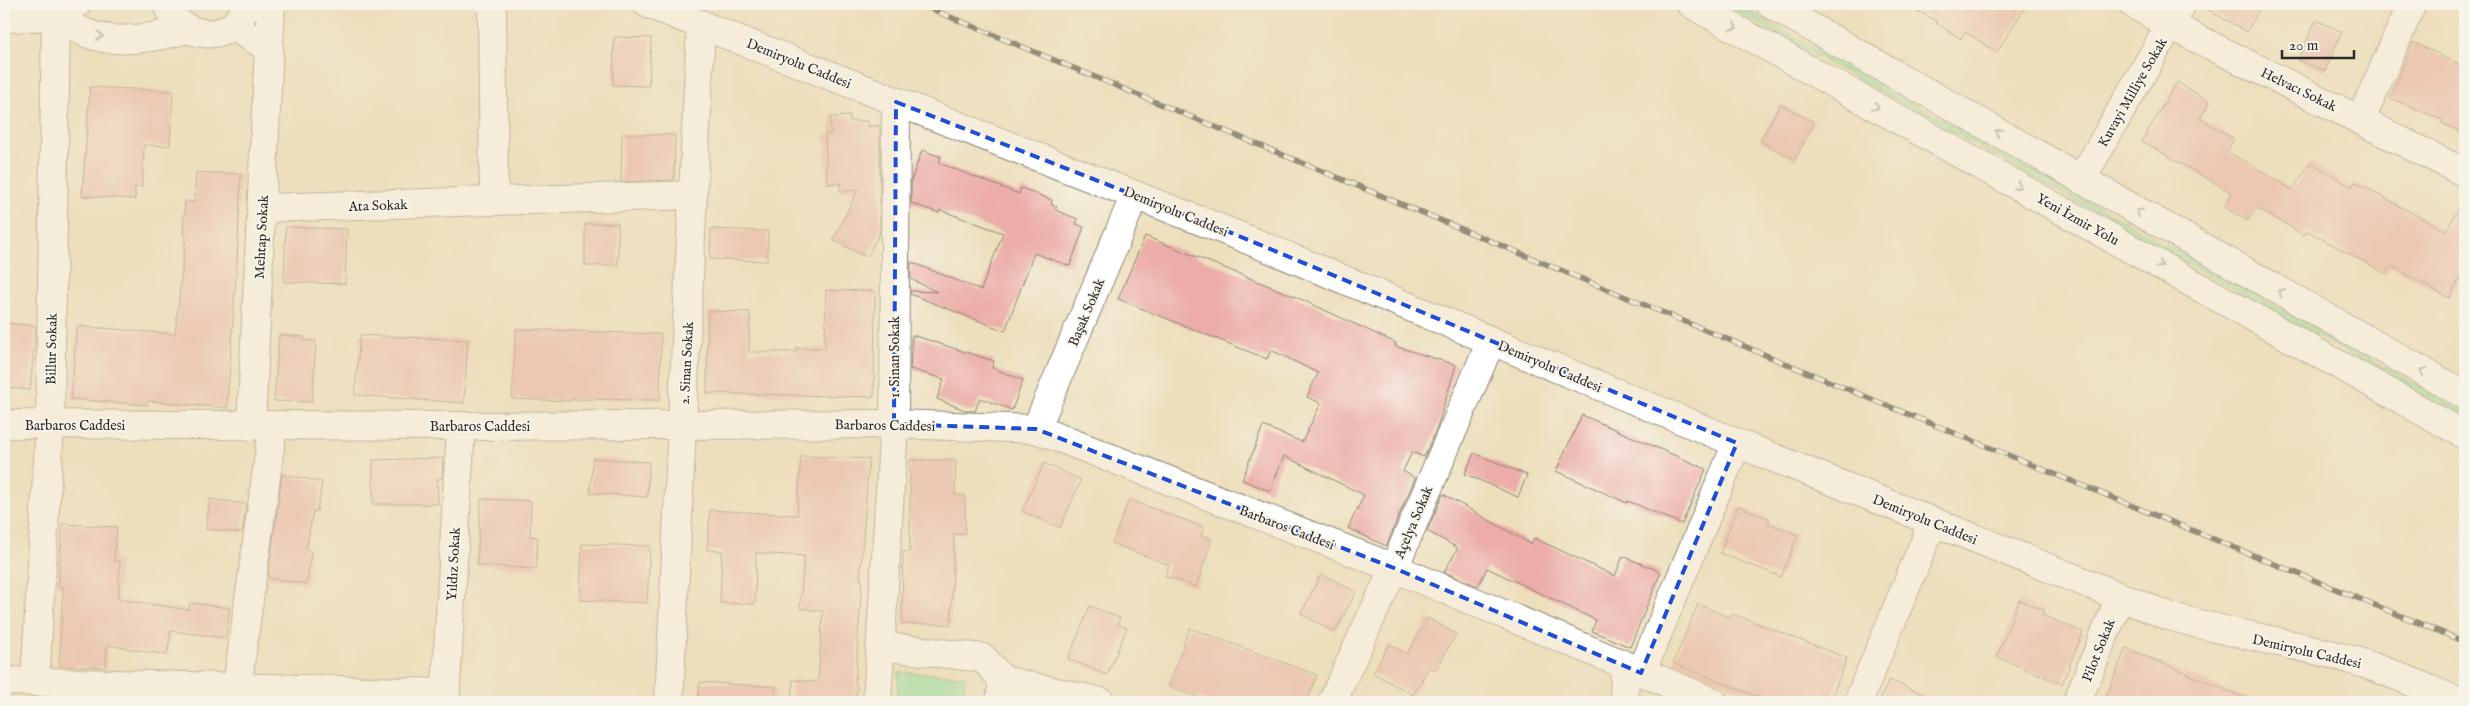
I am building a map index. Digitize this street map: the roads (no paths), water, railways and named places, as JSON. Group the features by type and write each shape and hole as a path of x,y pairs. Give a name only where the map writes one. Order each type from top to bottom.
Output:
{"main road":[{"path":"167,4 176,20 188,29 203,34 218,32 251,9 269,48"},
{"path":"492,4 494,201"},
{"name":"Demiryolu Caddesi","path":"648,4 1135,195 1737,443 2166,616 2207,628 2348,659 2384,670 2460,702"},
{"name":"Yeni İzmir Yolu","path":"1691,4 2465,435"},
{"path":"1770,4 2465,395"},
{"name":"Helvacı Sokak","path":"2133,4 2176,14 2361,120 2465,173"},
{"path":"2361,120 2412,4"},
{"name":"Mehtap Sokak","path":"237,687 262,426 262,208 269,48 251,9"},
{"path":"4,18 66,10 87,34 125,40 156,38 188,29"},
{"name":"Billur Sokak","path":"34,682 50,425 66,10"},
{"name":"Kuvayi Milliye Sokak","path":"2082,180 2176,14"},
{"name":"2. Sinan Sokak","path":"669,702 701,24"},
{"name":"1. Sinan Sokak","path":"877,702 894,424 896,102"},
{"name":"Ata Sokak","path":"262,208 693,195"},
{"name":"Başak Sokak","path":"1036,429 1135,195"},
{"name":"Açelya Sokak","path":"1332,702 1394,568 1491,341"},
{"name":"Barbaros Caddesi","path":"4,424 262,426 894,424 1036,429 1394,568 1713,702"},
{"name":"Yıldız Sokak","path":"445,698 461,426"},
{"path":"1624,702 1633,670 1737,443"},
{"path":"1858,702 1933,522"},
{"name":"Pilot Sokak","path":"2077,702 2120,597"},
{"path":"880,646 983,658 1002,691 1101,702"},
{"path":"4,682 34,682 112,693 237,687 309,696 445,698"}],"railway":[{"path":"919,4 1898,410 2465,642"}]}
